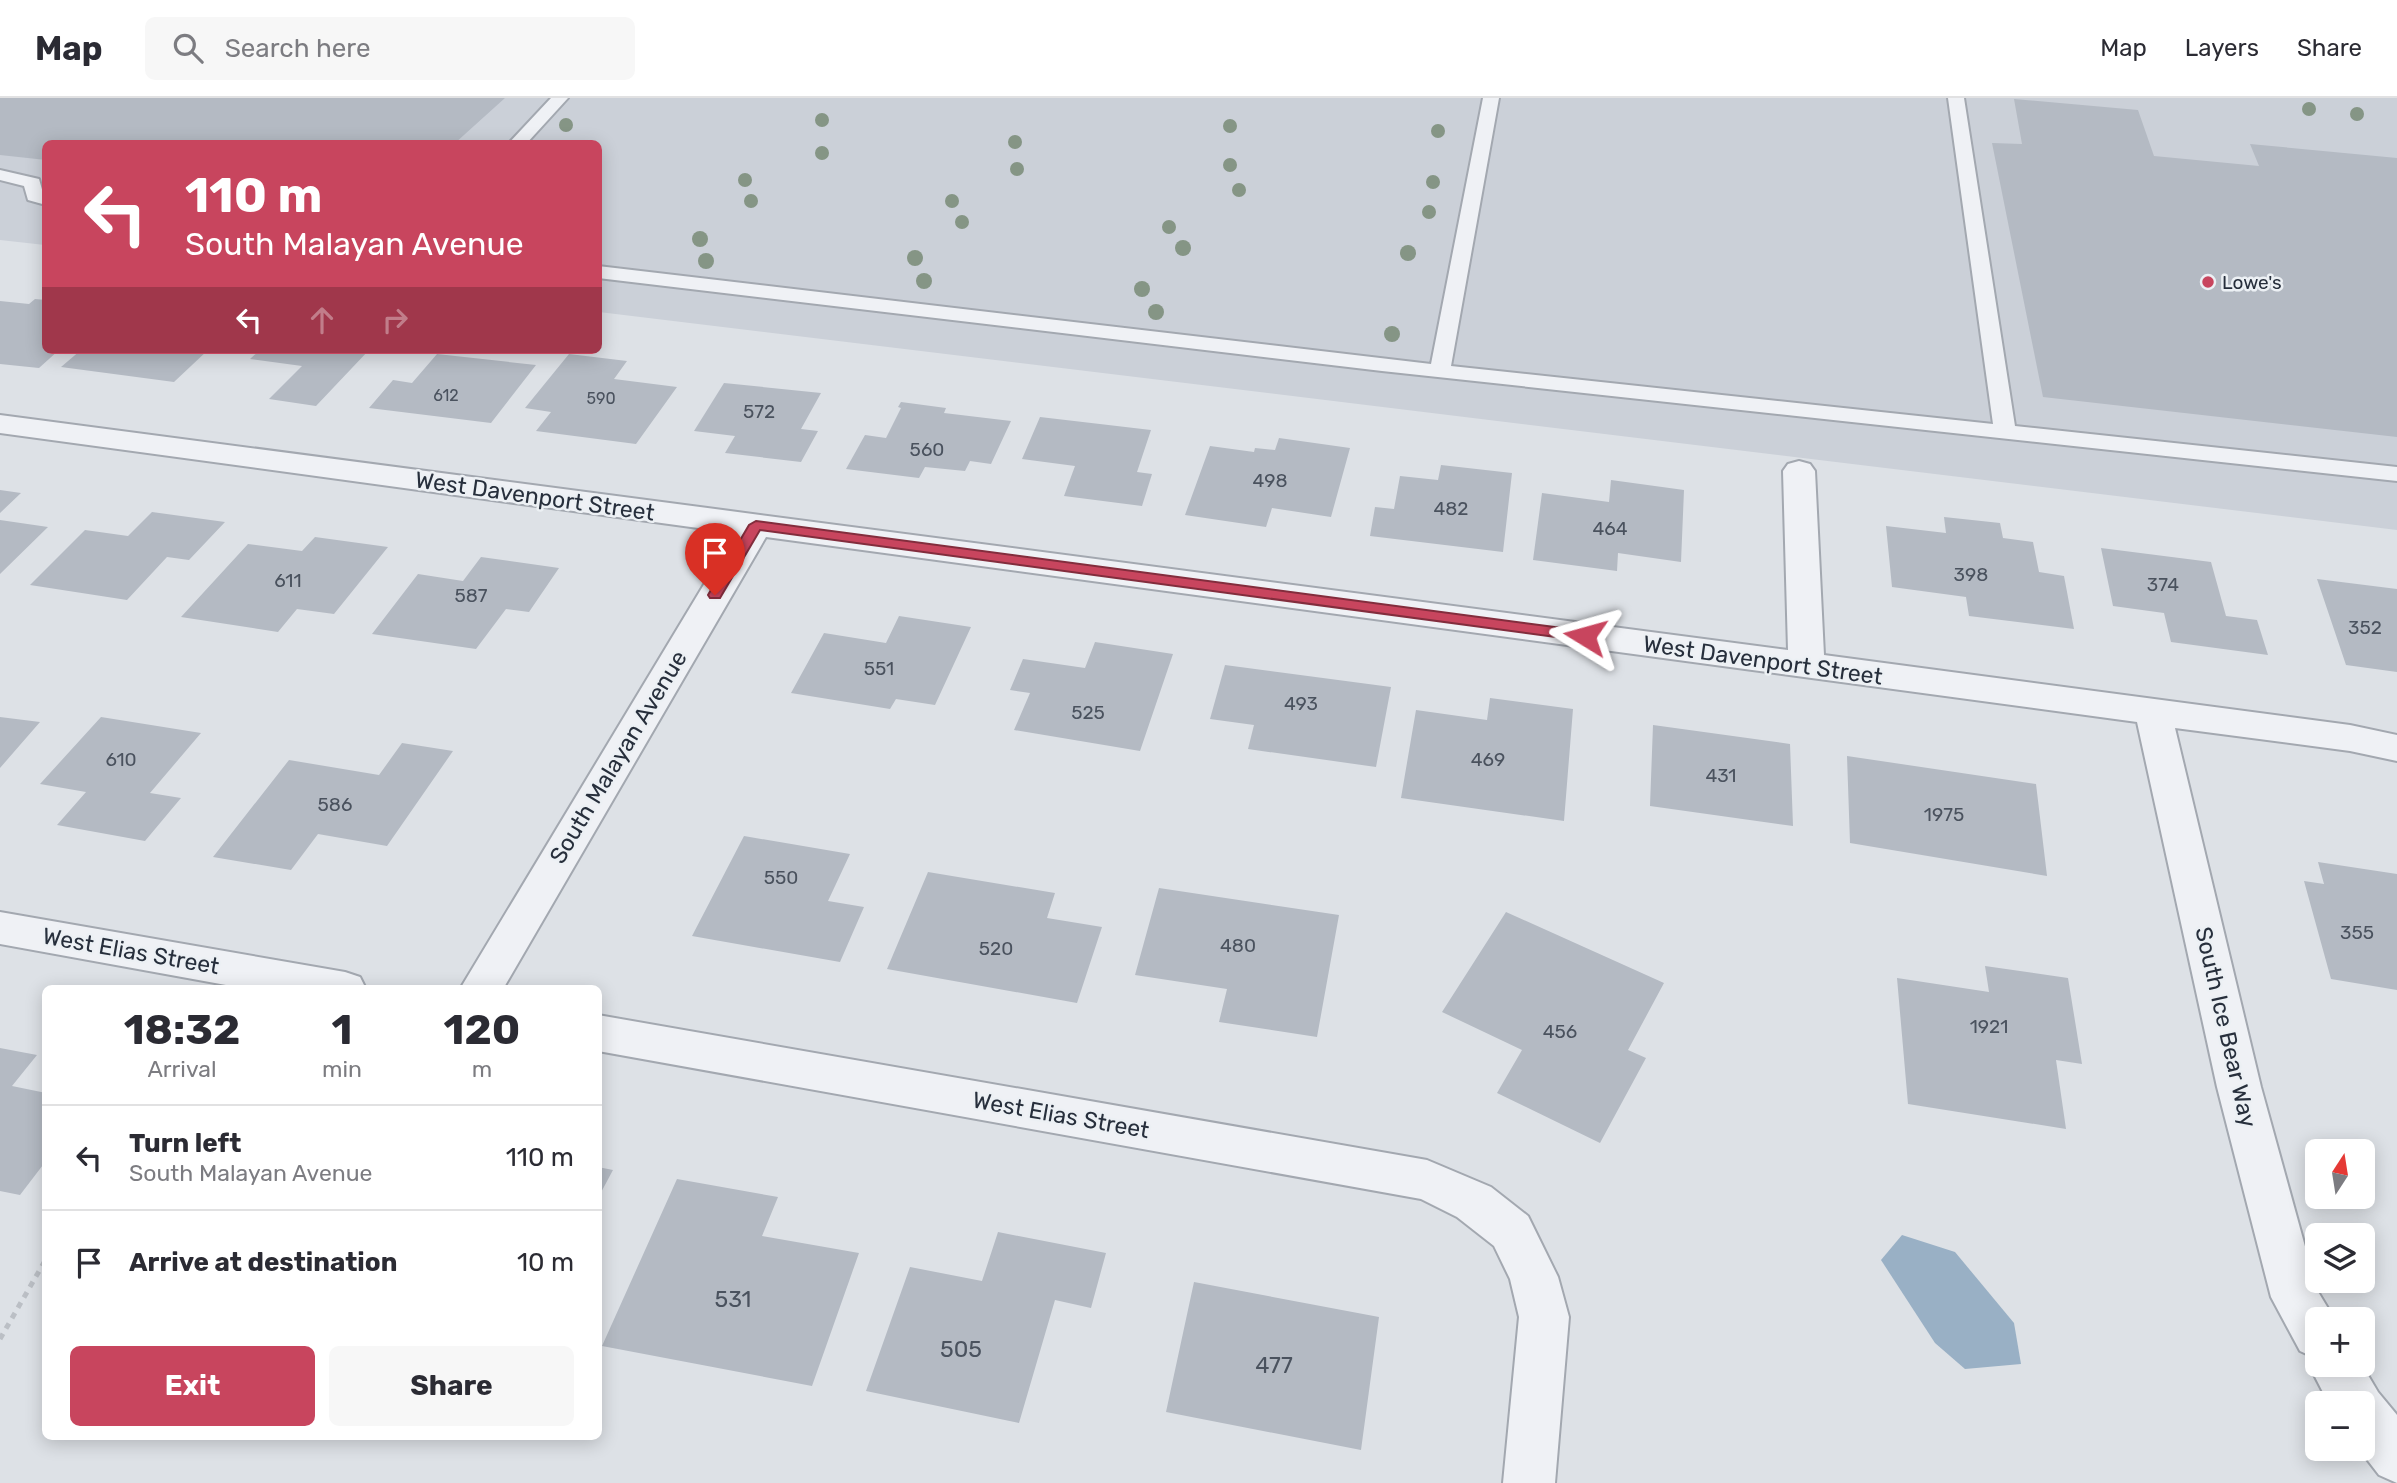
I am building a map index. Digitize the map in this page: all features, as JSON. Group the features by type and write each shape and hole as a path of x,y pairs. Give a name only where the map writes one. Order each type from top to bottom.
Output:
{"street":[{"name":"West Davenport Street","path":"0,424 2350,738 2397,747"},
{"path":"1800,471 1806,665"},
{"name":"South Malayan Avenue","path":"483,985 756,525"},
{"name":"South Ice Bear Way","path":"2153,712 2238,1087 2295,1297 2305,1314"},
{"name":"West Elias Street","path":"0,928 322,985"},
{"name":"West Elias Street","path":"602,1034 1427,1180 1474,1202 1511,1231 1534,1277 1544,1317 1529,1483"},
{"path":"2375,1428 2397,1457"}],"lane":[{"path":"520,140 560,98"},
{"path":"1440,370 1491,98"},
{"path":"1956,98 2005,433"},
{"path":"0,175 39,183 34,196 42,199"},
{"path":"602,272 1440,370 2397,474"}],"path":[{"path":"0,1339 42,1265"}],"shaded area":[{"path":"0,98 2397,98 2397,530 602,312 602,140 42,140 42,245 0,240"}],"water":[{"path":"1902,1235 1955,1252 2014,1323 2021,1364 1965,1369 1935,1343 1881,1260"}],"building":[{"path":"0,98 505,98 458,140 42,140 42,160 0,155"},
{"name":"Lowe's","path":"2014,99 2138,110 2154,156 2259,166 2250,144 2397,158 2397,437 2043,397 1992,143 2022,144"},
{"path":"35,299 42,300 42,354 55,354 39,368 0,364 0,301 29,304"},
{"path":"76,354 204,354 174,382 61,367"},
{"path":"256,354 365,354 316,406 269,399 302,366 250,359"},
{"path":"437,354 536,365 491,423 369,408 393,380 412,383"},
{"path":"569,354 627,361 614,379 677,387 636,444 536,431 551,412 525,408"},
{"path":"724,383 821,393 801,429 818,431 801,462 725,453 735,436 694,431"},
{"path":"901,402 946,408 944,413 1011,421 991,464 970,461 965,471 925,467 919,478 846,469 865,435 886,438 901,408 898,407"},
{"path":"1040,417 1151,430 1137,472 1152,474 1142,506 1064,496 1075,466 1022,459"},
{"path":"1279,438 1350,448 1331,517 1272,508 1266,527 1185,515 1210,446 1254,452 1255,448 1275,450"},
{"path":"1441,465 1512,473 1503,552 1370,536 1375,507 1394,509 1400,476 1438,480"},
{"path":"1611,480 1684,490 1681,562 1618,553 1617,571 1533,560 1542,493 1609,502"},
{"path":"0,490 21,493 0,513"},
{"path":"152,512 225,522 189,560 167,557 127,600 30,585 85,530 128,536"},
{"path":"1944,517 2000,523 2003,538 2033,542 2039,572 2064,576 2074,629 1969,616 1966,597 1892,587 1886,526 1946,533"},
{"path":"0,520 48,527 0,574"},
{"path":"315,537 388,547 334,614 297,609 278,632 181,617 248,544 302,551"},
{"path":"2101,548 2211,562 2226,616 2257,620 2268,655 2171,642 2164,613 2113,606"},
{"path":"481,557 559,568 529,612 506,609 476,649 372,634 418,574 463,581"},
{"path":"2317,579 2397,589 2397,672 2346,665"},
{"path":"899,616 971,627 935,705 896,699 890,709 791,693 824,633 886,643"},
{"path":"1095,642 1173,654 1140,751 1014,730 1030,693 1010,690 1023,659 1085,668"},
{"path":"1225,665 1391,687 1376,767 1248,749 1254,725 1210,719"},
{"path":"1490,698 1573,709 1564,821 1401,798 1416,710 1487,720"},
{"path":"0,717 40,722 0,768"},
{"path":"101,717 201,733 150,793 181,798 145,841 57,825 86,792 40,784"},
{"path":"1653,725 1790,744 1793,826 1650,806"},
{"path":"402,743 453,751 387,846 318,834 291,870 213,857 289,760 379,775"},
{"path":"1847,756 2036,784 2047,876 1850,843"},
{"path":"744,836 850,854 828,901 864,907 840,962 692,936"},
{"path":"2318,862 2397,874 2397,990 2331,979 2304,881 2324,884"},
{"path":"928,872 1055,893 1047,918 1102,927 1077,1003 887,969"},
{"path":"1159,888 1339,915 1317,1037 1219,1022 1227,989 1135,975"},
{"path":"1506,912 1664,983 1628,1050 1646,1058 1600,1143 1497,1093 1522,1050 1442,1012"},
{"path":"1985,966 2068,978 2082,1064 2056,1060 2066,1129 1908,1104 1897,978 1989,992"},
{"path":"0,1048 37,1055 12,1086 42,1092 42,1166 20,1195 0,1191"},
{"path":"602,1168 613,1170 602,1191"},
{"path":"677,1179 778,1197 762,1236 859,1253 812,1386 602,1346"},
{"path":"998,1232 1106,1253 1091,1308 1055,1300 1019,1423 866,1391 910,1267 982,1281"},
{"path":"1194,1282 1379,1317 1361,1450 1166,1412"}],"place":[{"name":"Lowe's","path":"2208,282"}],"route":[{"path":"715,595 756,525 1585,636"}]}
